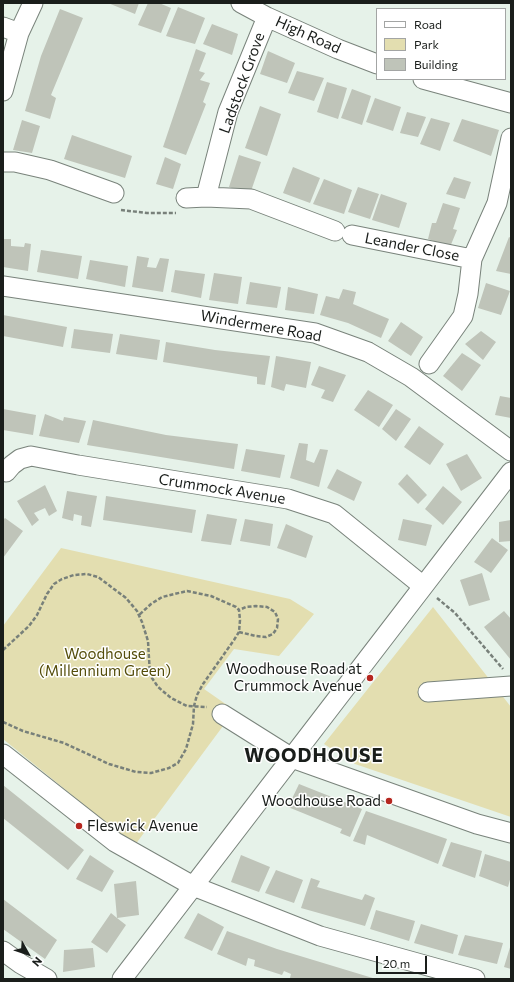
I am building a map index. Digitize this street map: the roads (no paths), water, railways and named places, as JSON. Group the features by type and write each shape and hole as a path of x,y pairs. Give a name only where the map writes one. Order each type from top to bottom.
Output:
{"street":[{"path":"3,91 11,30 33,3"},
{"name":"High Road","path":"240,3 267,17 338,49 376,64"},
{"name":"Ladstock Grove","path":"206,197 228,112 267,17"},
{"path":"427,80 511,103"},
{"name":"Leander Close","path":"429,364 463,316 468,294 472,259 496,203 511,138"},
{"path":"3,162 15,162 50,170 117,201"},
{"path":"182,205 206,197"},
{"name":"Leander Close","path":"206,197 251,199 344,233 472,259"},
{"name":"Windermere Road","path":"3,286 315,333 368,352 411,377 511,451"},
{"name":"Crummock Avenue","path":"4,472 20,459 31,456 288,499 334,514 423,586"},
{"path":"122,979 511,472"},
{"path":"428,692 508,679"},
{"path":"222,714 292,758 477,824 511,833"},
{"path":"3,754 115,842 193,886 320,936 475,979"},
{"path":"3,950 21,964 47,979"}],"place":[{"name":"Woodhouse Road at Crummock Avenue","path":"370,678"},
{"name":"Woodhouse Road","path":"389,801"},
{"name":"Fleswick Avenue","path":"79,826"}],"district":[{"name":"WOODHOUSE","path":"314,756"}],"park label":[{"name":"Woodhouse (Millennium Green)","path":"105,662"}]}
